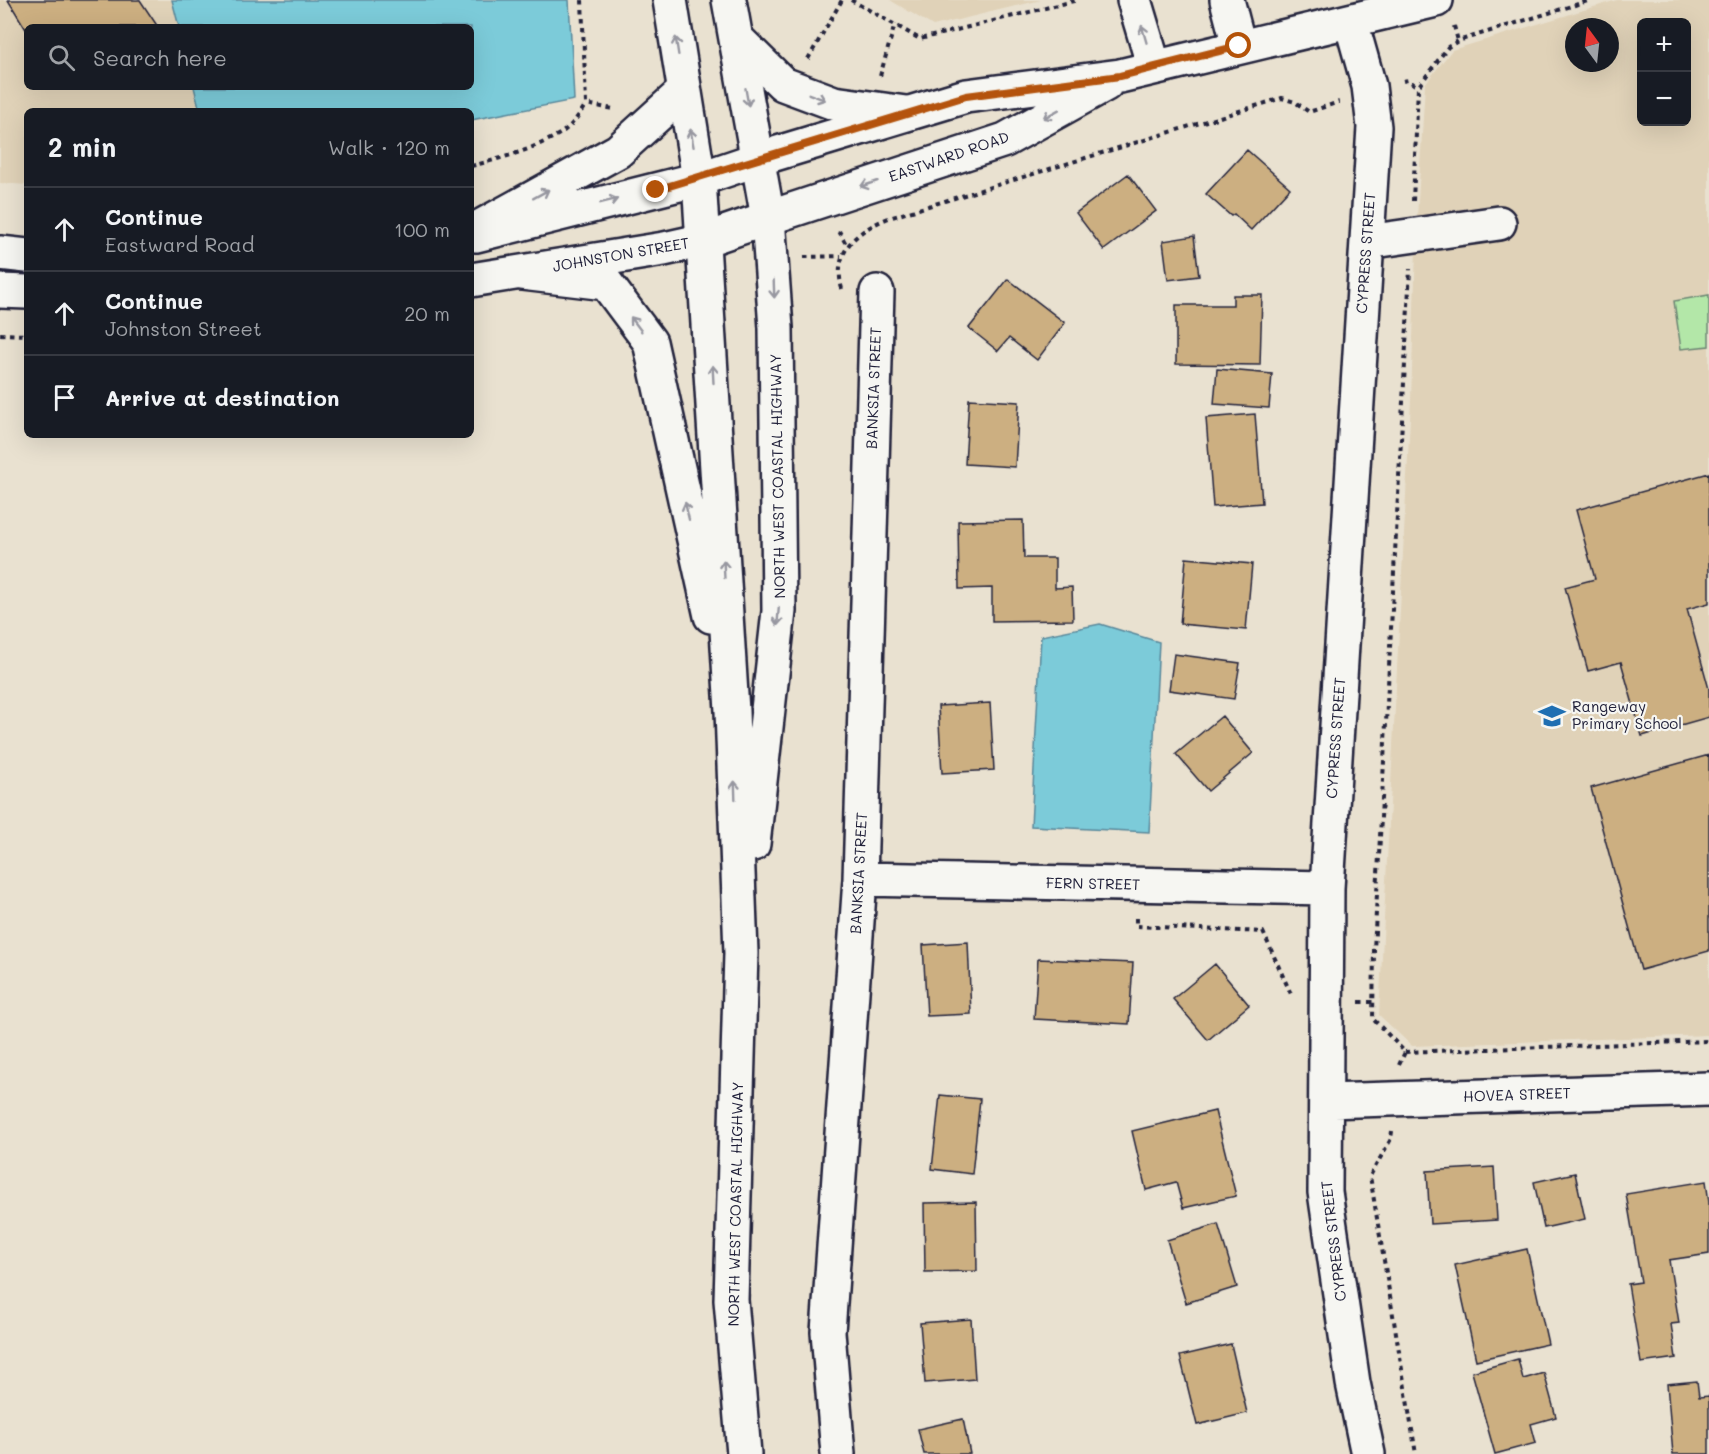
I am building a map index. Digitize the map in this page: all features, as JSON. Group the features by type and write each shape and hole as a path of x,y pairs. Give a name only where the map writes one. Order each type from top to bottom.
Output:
{"main road":[{"name":"NORTH WEST COASTAL HIGHWAY","path":"670,0 699,178 732,711 741,953 731,1300 744,1454"},
{"name":"NORTH WEST COASTAL HIGHWAY","path":"729,0 768,218 775,317 779,611 741,953"},
{"path":"1134,0 1154,67"},
{"path":"1227,0 1239,46"},
{"name":"EASTWARD ROAD","path":"758,159 966,96 1120,76 1436,0"},
{"name":"CYPRESS STREET","path":"1351,22 1369,86 1374,127 1327,888 1325,1192 1353,1383 1368,1454"},
{"path":"736,39 783,84 834,104 906,113"},
{"name":"EASTWARD ROAD","path":"768,218 1005,140 1120,76"},
{"path":"474,232 618,152 684,91"},
{"path":"474,233 699,178 758,159"},
{"name":"JOHNSTON STREET","path":"474,280 704,240 768,218"},
{"path":"1367,242 1499,223"},
{"path":"0,253 24,256"},
{"path":"522,273 606,283 650,342 732,711"},
{"name":"BANKSIA STREET","path":"838,1454 828,1332 860,879 863,290"},
{"path":"0,291 24,292"},
{"name":"FERN STREET","path":"860,879 1327,888"},
{"name":"HOVEA STREET","path":"1326,1101 1709,1089"}],"path":[{"path":"474,165 521,150 561,133 574,122 586,104 582,0"},
{"path":"803,66 842,0"},
{"path":"851,0 920,39 1078,0"},
{"path":"1413,205 1418,87 1448,47 1458,41 1591,0"},
{"path":"878,82 895,24"},
{"path":"1454,28 1458,41"},
{"path":"1398,83 1408,80 1418,87"},
{"path":"863,290 842,290 841,255 860,234 889,218 1282,98 1295,102 1310,112 1345,100"},
{"path":"586,104 619,110"},
{"path":"839,233 847,246"},
{"path":"822,255 841,255"},
{"path":"1410,267 1374,950 1373,1019 1405,1052 1709,1041"},
{"path":"0,334 24,334"},
{"path":"1136,926 1263,932 1293,997 1300,998"},
{"path":"1396,1071 1405,1052"},
{"path":"1393,1123 1391,1139 1370,1176 1416,1454"}],"shaded area":[{"path":"0,0 172,0 178,24 24,24 24,90 195,90 199,108 24,108 24,185 0,183"},
{"path":"890,0 1041,0 933,26"},
{"name":"Rangeway Primary School","path":"1617,0 1709,0 1709,1035 1412,1046 1379,1015 1425,84 1452,50"}],"green space":[{"path":"1709,295 1709,346 1681,349 1674,301"}],"water":[{"path":"172,0 569,0 574,100 474,119 474,108 199,108 195,90 474,90 474,24 178,24"},
{"path":"1100,624 1159,642 1149,832 1031,826 1041,636"}],"building":[{"path":"8,0 140,0 156,24 24,24 24,26"},
{"path":"1247,150 1290,188 1251,230 1234,214 1231,216 1206,194"},
{"path":"1128,174 1156,211 1104,250 1076,213"},
{"path":"1194,236 1199,276 1168,280 1163,241"},
{"path":"1008,279 1065,323 1037,360 1009,338 998,351 969,328"},
{"path":"1233,295 1262,295 1260,365 1176,364 1176,305 1233,305"},
{"path":"1217,369 1272,374 1269,408 1214,404"},
{"path":"969,399 1019,402 1015,467 965,464"},
{"path":"1255,414 1262,503 1213,507 1206,418"},
{"path":"1709,473 1709,603 1687,609 1709,689 1709,717 1642,736 1621,662 1588,671 1565,587 1595,579 1576,510"},
{"path":"1023,520 1024,558 1055,558 1055,588 1072,587 1073,620 992,621 992,588 959,589 958,521"},
{"path":"1186,558 1252,564 1246,630 1180,624"},
{"path":"1174,654 1240,663 1234,699 1169,690"},
{"path":"990,703 994,770 942,773 938,706"},
{"path":"1222,716 1253,753 1208,791 1176,754"},
{"path":"1709,755 1709,951 1641,970 1591,788"},
{"path":"968,942 971,1014 927,1016 923,945"},
{"path":"1038,959 1133,963 1129,1024 1034,1019"},
{"path":"1215,964 1249,1005 1208,1040 1173,999"},
{"path":"940,1095 980,1099 972,1174 932,1169"},
{"path":"1215,1111 1236,1196 1183,1208 1176,1182 1146,1190 1132,1131"},
{"path":"1494,1167 1497,1220 1430,1224 1427,1171"},
{"path":"1575,1173 1585,1219 1544,1228 1534,1182"},
{"path":"1706,1181 1709,1203 1709,1254 1669,1260 1679,1323 1671,1324 1676,1358 1641,1363 1628,1284 1641,1282 1626,1194"},
{"path":"976,1202 977,1271 925,1272 924,1203"},
{"path":"1218,1224 1237,1287 1186,1303 1167,1240"},
{"path":"1527,1249 1548,1344 1476,1360 1455,1265"},
{"path":"971,1319 975,1379 925,1383 920,1323"},
{"path":"1231,1344 1247,1413 1197,1425 1180,1356"},
{"path":"1518,1359 1523,1379 1544,1373 1556,1417 1531,1424 1536,1443 1495,1454 1472,1372"},
{"path":"1697,1381 1699,1397 1709,1396 1709,1454 1673,1454 1667,1384"},
{"path":"963,1419 970,1454 924,1454 918,1429"}],"place":[{"name":"Rangeway Primary School","path":"1552,716"}],"route":[{"path":"656,190 966,96 1120,76 1239,46"}]}
